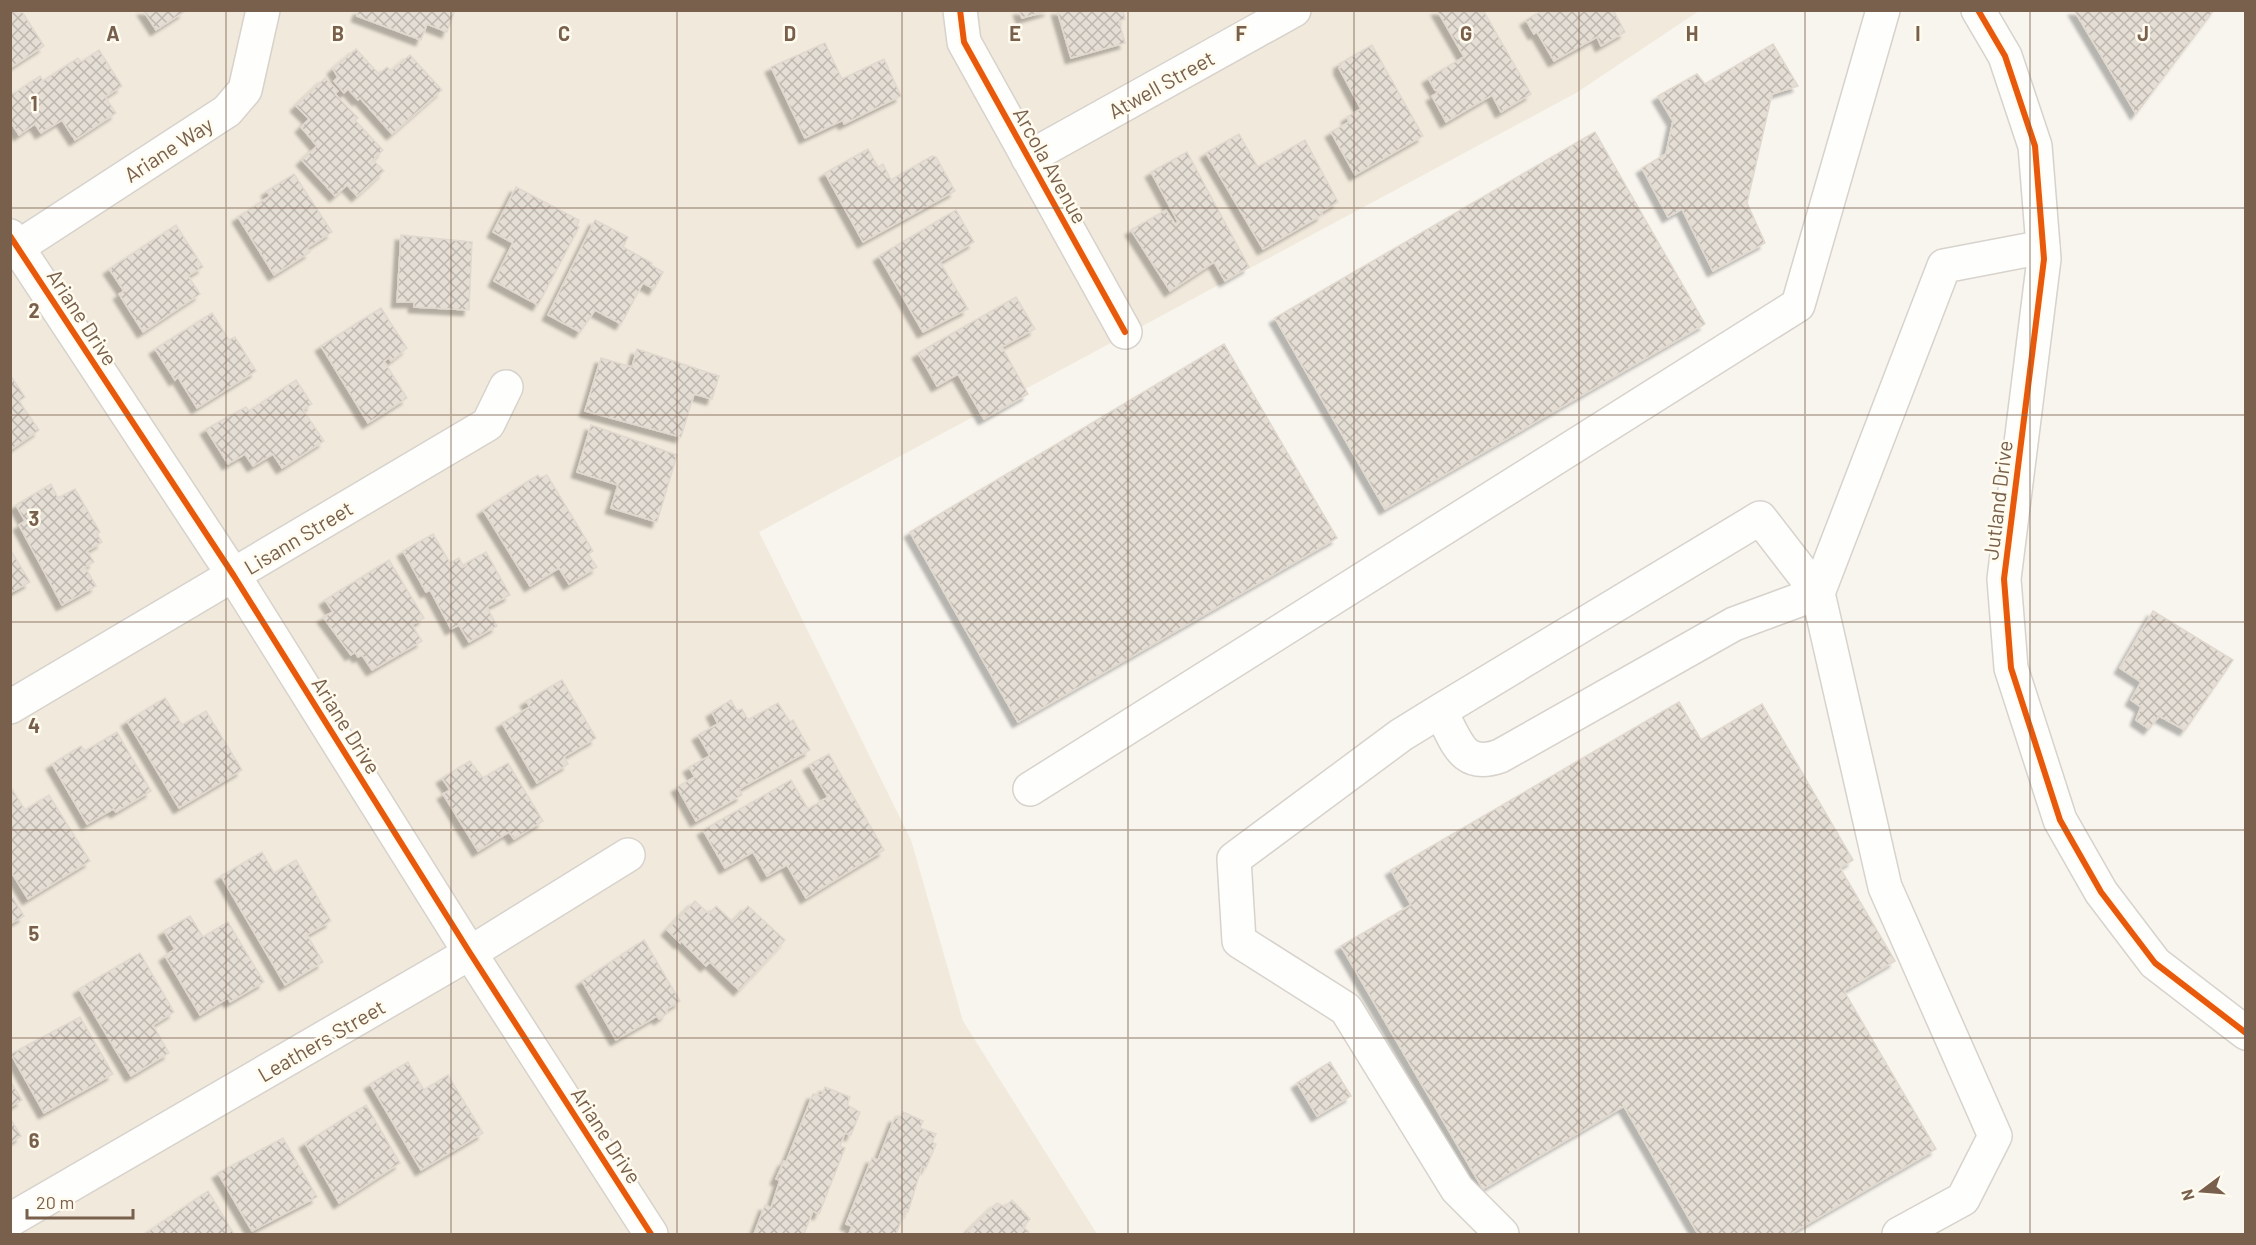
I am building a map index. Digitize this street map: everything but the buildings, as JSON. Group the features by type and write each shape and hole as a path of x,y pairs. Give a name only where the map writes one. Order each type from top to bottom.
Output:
{"street":[{"name":"Ariane Way","path":"14,242 227,111 245,90 263,10"},
{"name":"Arcola Avenue","path":"960,10 964,42 1125,332"},
{"name":"Atwell Street","path":"1028,158 1294,10"},
{"path":"1029,789 1798,304 1883,10"},
{"name":"Jutland Drive","path":"1978,10 2004,57 2035,146 2044,259 2004,579 2011,668 2060,820 2101,892 2155,963 2246,1033"},
{"name":"Ariane Drive","path":"14,242 234,576 470,953 651,1234"},
{"path":"1440,711 1462,750 1470,759 1483,762 1500,756 1734,624 1818,593 1944,266 2043,247"},
{"name":"Lisann Street","path":"10,708 488,424 506,387"},
{"path":"1502,1234 1457,1189 1346,1010 1239,941 1234,860 1401,735 1760,518 1818,593 1885,887 1995,1136 1963,1199 1899,1234"},
{"name":"Leathers Street","path":"10,1220 470,953 628,855"}],"shaded area":[{"path":"10,11 1699,11 1576,93 759,532 911,840 963,1021 1097,1234 11,1234"}],"cycle path":[{"path":"960,10 964,42 1125,332"},
{"path":"1978,10 2005,56 2035,146 2044,259 2004,579 2011,668 2060,820 2101,892 2155,963 2246,1033"},
{"path":"10,236 234,576 470,953 651,1234"}]}
